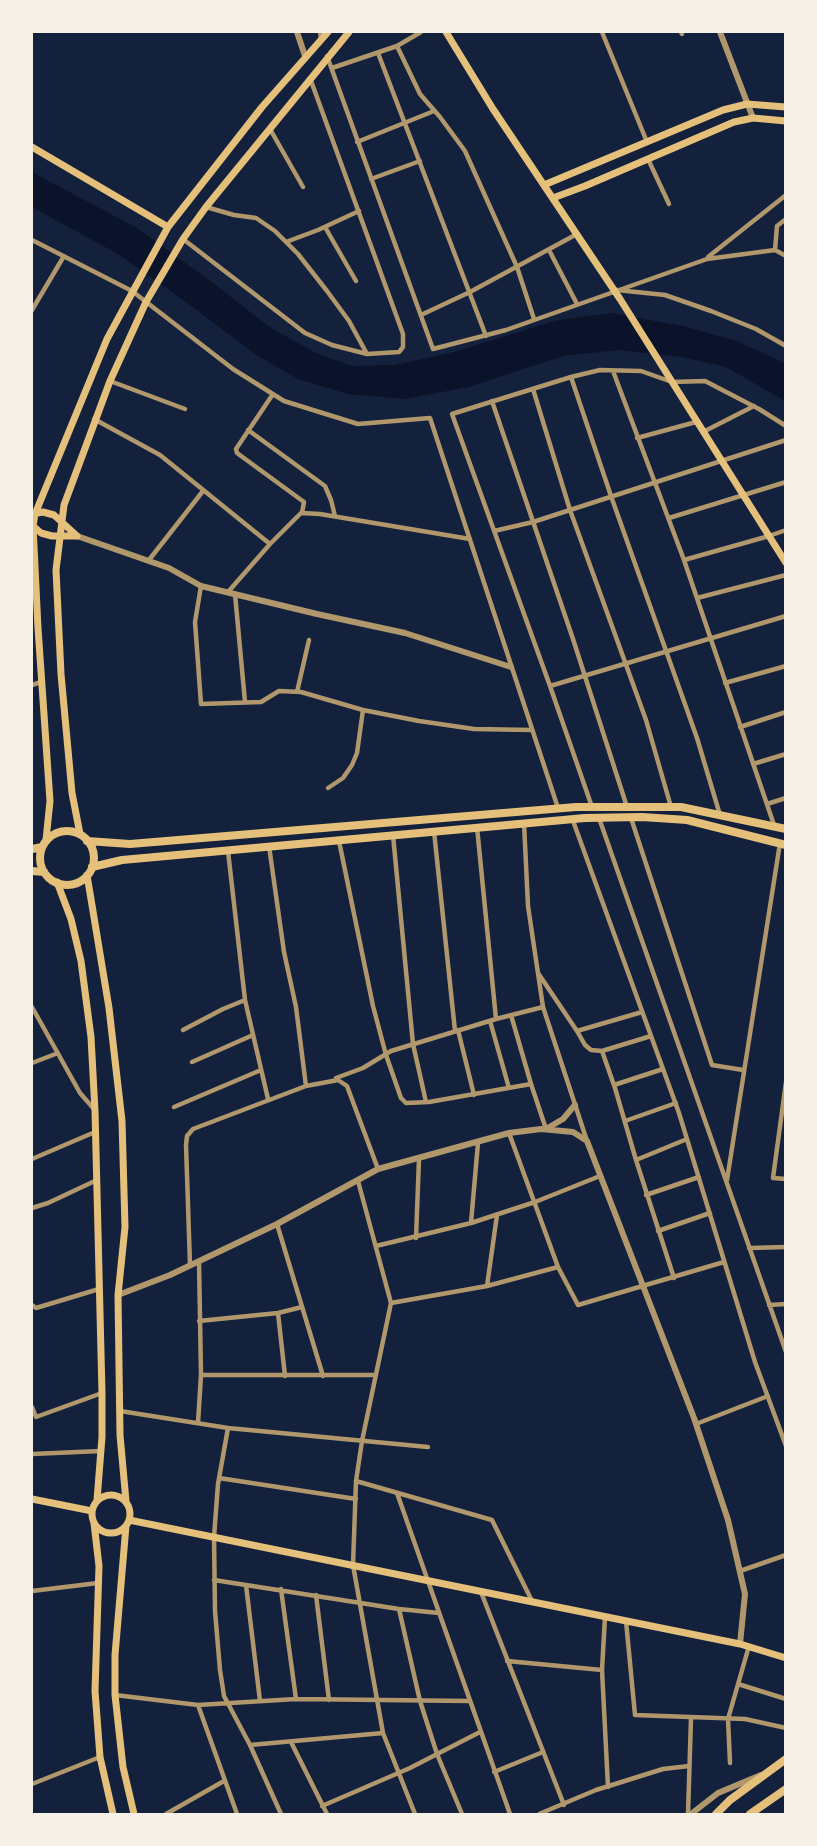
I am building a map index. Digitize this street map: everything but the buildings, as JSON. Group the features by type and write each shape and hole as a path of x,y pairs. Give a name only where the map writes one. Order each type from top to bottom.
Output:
{"main road":[{"path":"44,872 40,855 44,844 50,801 41,682 33,514 107,339 168,227 321,35 328,32"},
{"path":"80,834 72,793 61,674 56,570 64,505 110,381 146,302 183,239 327,56 349,32"},
{"path":"446,32 493,109 614,290 786,563"},
{"path":"544,185 723,110 747,104 786,107"},
{"path":"553,198 734,122 753,118 786,121"},
{"path":"32,147 168,227"},
{"path":"33,514 43,512 54,515 77,536"},
{"path":"32,526 41,533 77,536"},
{"path":"87,841 130,844 592,807 681,807 786,829"},
{"path":"92,867 123,860 572,818 631,817 687,820 783,844"},
{"path":"32,849 44,844 53,834 71,831 80,834 87,841 94,858 87,875 73,884 57,882 44,872 32,871"},
{"path":"87,875 109,1008 122,1121 125,1227 118,1295 120,1435 126,1502 130,1514 127,1523 115,1655 115,1695 123,1767 134,1815"},
{"path":"57,882 71,919 81,962 91,1037 102,1393 97,1500 92,1511 99,1566 95,1691 100,1757 113,1815"},
{"path":"97,1500 108,1494 121,1497 126,1502"},
{"path":"32,1499 92,1511"},
{"path":"94,1523 109,1533 115,1532 127,1523 214,1537 740,1644 786,1658"},
{"path":"716,1815 730,1800 786,1759"},
{"path":"750,1815 786,1789"}],"street":[{"path":"297,32 305,56"},
{"path":"332,68 397,46 421,32"},
{"path":"602,32 647,141"},
{"path":"720,32 753,118"},
{"path":"397,46 420,94 465,151 517,267 534,319"},
{"path":"378,53 486,336"},
{"path":"327,56 433,349 486,336 707,259 775,250 786,256"},
{"path":"183,239 305,333 332,345 367,354 399,352 403,347 403,334 310,78"},
{"path":"357,142 434,111"},
{"path":"270,129 303,187"},
{"path":"648,159 669,204"},
{"path":"371,179 420,161"},
{"path":"707,259 786,195"},
{"path":"206,207 256,218 275,231 333,298 367,354"},
{"path":"286,242 359,211"},
{"path":"775,250 777,226 786,219"},
{"path":"325,227 356,281"},
{"path":"421,315 470,292 577,234"},
{"path":"32,240 132,291 233,369 284,401 358,424 430,418 558,808"},
{"path":"549,250 577,304"},
{"path":"32,310 64,256"},
{"path":"614,290 665,295 738,322 786,346"},
{"path":"592,807 452,414 600,370 641,371 672,382 705,381 754,406 786,426"},
{"path":"613,370 684,560 774,825"},
{"path":"571,377 667,653 720,815"},
{"path":"110,381 185,409"},
{"path":"533,389 570,510 646,720 671,807"},
{"path":"245,702 231,593 270,544 303,513 304,502 237,453 236,449 273,394"},
{"path":"492,401 627,807"},
{"path":"703,432 754,406"},
{"path":"94,419 160,455 270,544"},
{"path":"637,438 696,422"},
{"path":"248,430 325,486 332,500 335,516"},
{"path":"494,531 533,522 786,440"},
{"path":"669,518 786,482"},
{"path":"149,560 203,491"},
{"path":"303,513 335,516 470,539"},
{"path":"684,560 786,530"},
{"path":"77,536 169,568 201,586 405,633 511,667"},
{"path":"697,598 786,575"},
{"path":"201,586 195,622 201,704 261,702 279,691 297,692 363,710 474,729 532,730"},
{"path":"550,686 786,616"},
{"path":"297,692 309,640"},
{"path":"725,683 786,666"},
{"path":"32,685 41,682"},
{"path":"328,788 343,778 352,765 357,753 363,710"},
{"path":"740,727 786,712"},
{"path":"753,764 786,754"},
{"path":"767,804 786,798"},
{"path":"631,817 712,1065 743,1070"},
{"path":"572,818 676,1103 755,1362 786,1446"},
{"path":"599,818 786,1352"},
{"path":"524,823 528,906 543,1007 587,1141 696,1424 728,1520 745,1594 740,1644"},
{"path":"477,827 496,1019"},
{"path":"434,831 456,1031 474,1095"},
{"path":"393,835 413,1044 426,1102"},
{"path":"339,841 356,929 386,1055 401,1098 405,1103 426,1102 531,1084"},
{"path":"726,1183 743,1070 783,844"},
{"path":"269,846 284,952 296,1007 306,1086"},
{"path":"228,850 245,1000 268,1099"},
{"path":"537,972 585,1045 591,1050 602,1051 651,1036"},
{"path":"183,1030 245,1000"},
{"path":"32,1007 80,1093 95,1111"},
{"path":"190,1265 186,1145 187,1136 194,1129 268,1099 363,1068 390,1051 543,1007"},
{"path":"577,1031 642,1012"},
{"path":"511,1015 546,1129"},
{"path":"490,1022 509,1088"},
{"path":"192,1062 253,1035"},
{"path":"602,1051 674,1278"},
{"path":"32,1063 58,1053"},
{"path":"614,1085 663,1069"},
{"path":"174,1107 261,1070"},
{"path":"333,1079 347,1086 378,1169"},
{"path":"786,1082 773,1178 786,1179"},
{"path":"625,1121 676,1103"},
{"path":"546,1129 563,1119 575,1105"},
{"path":"118,1295 190,1265 277,1224 378,1169 509,1133 546,1129 573,1132 587,1141"},
{"path":"32,1159 95,1132"},
{"path":"509,1133 558,1267 578,1305 724,1262"},
{"path":"636,1160 687,1139"},
{"path":"471,1223 478,1143"},
{"path":"416,1238 419,1159"},
{"path":"376,1246 416,1238 497,1215 600,1176"},
{"path":"646,1195 699,1177"},
{"path":"32,1208 97,1180"},
{"path":"358,1181 391,1303 362,1441 356,1482 353,1565 383,1733 415,1815"},
{"path":"658,1232 710,1213"},
{"path":"487,1286 497,1215"},
{"path":"277,1224 323,1376"},
{"path":"749,1248 786,1247"},
{"path":"198,1261 201,1375 198,1423"},
{"path":"391,1303 487,1286 558,1267"},
{"path":"32,1305 36,1308 99,1289"},
{"path":"769,1305 786,1304"},
{"path":"199,1321 278,1313 302,1307"},
{"path":"278,1313 285,1376"},
{"path":"201,1375 376,1375"},
{"path":"32,1407 36,1417 102,1393"},
{"path":"696,1424 768,1396"},
{"path":"120,1411 228,1428 428,1447"},
{"path":"228,1428 219,1478 214,1537 214,1580 220,1670 225,1696 281,1815"},
{"path":"32,1454 101,1451"},
{"path":"219,1478 356,1499"},
{"path":"356,1482 492,1520 532,1602"},
{"path":"397,1493 510,1815"},
{"path":"740,1571 786,1555"},
{"path":"214,1580 399,1609 439,1613"},
{"path":"32,1591 98,1583"},
{"path":"246,1585 260,1701"},
{"path":"281,1589 296,1699"},
{"path":"481,1592 564,1804"},
{"path":"316,1595 329,1700"},
{"path":"399,1609 420,1701 437,1754 462,1815"},
{"path":"605,1617 602,1670 608,1787"},
{"path":"626,1621 635,1714 745,1719 786,1728"},
{"path":"729,1763 728,1719 749,1646"},
{"path":"507,1661 602,1670"},
{"path":"738,1684 786,1700"},
{"path":"115,1695 198,1706 228,1702 296,1699 469,1701"},
{"path":"198,1706 237,1815"},
{"path":"689,1815 691,1718"},
{"path":"322,1806 399,1772 480,1732"},
{"path":"250,1745 383,1733"},
{"path":"291,1742 327,1815"},
{"path":"494,1772 543,1752"},
{"path":"32,1784 100,1757"},
{"path":"539,1815 596,1790 663,1769 689,1766"},
{"path":"689,1815 718,1793 767,1773"},
{"path":"166,1815 224,1781"}],"water":[{"path":"32,172 137,228 271,328 316,353 352,366 395,365 454,352 554,321 611,313 683,326 737,341 782,362 785,365 785,401 726,367 681,357 618,350 563,356 469,387 404,399 348,394 298,379 255,354 118,254 32,207"}]}
